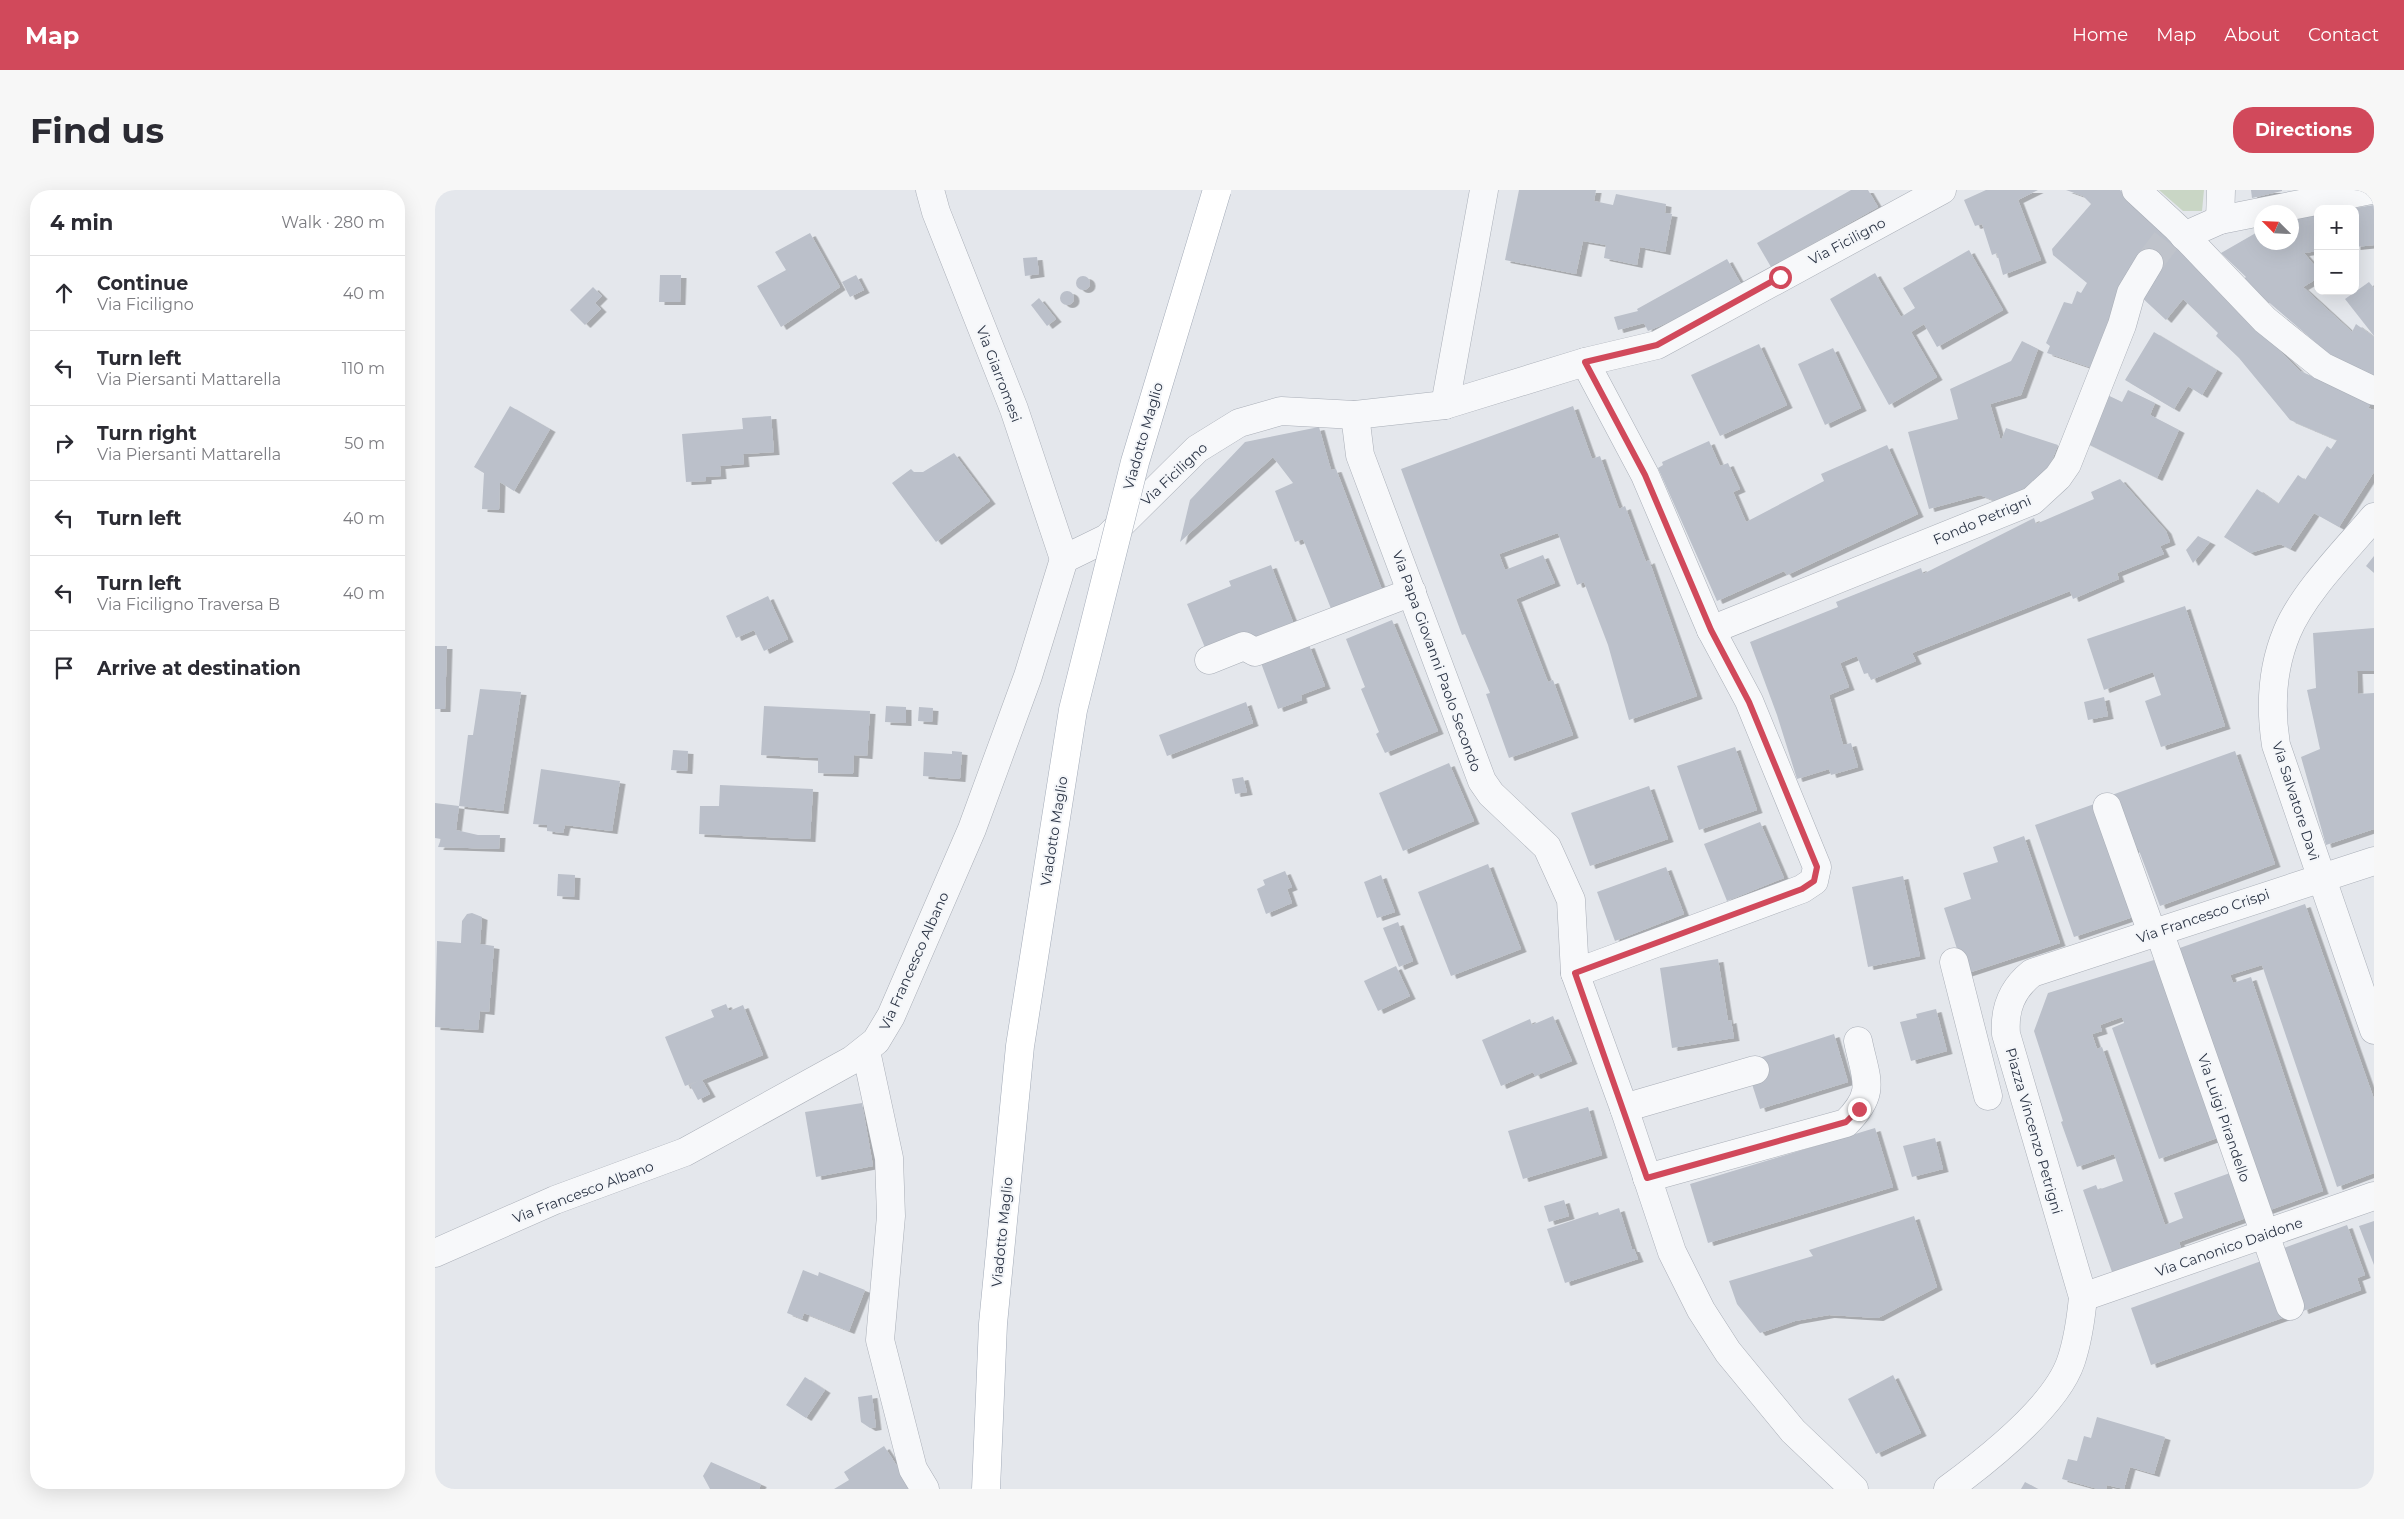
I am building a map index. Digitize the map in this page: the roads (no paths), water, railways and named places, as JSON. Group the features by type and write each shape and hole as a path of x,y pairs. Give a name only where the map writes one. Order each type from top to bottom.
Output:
{"main road":[{"name":"Viadotto Maglio","path":"986,1489 993,1324 1021,1046 1073,710 1135,462 1217,190"}],"street":[{"name":"Via Giarromesi","path":"929,190 1013,409 1064,559"},
{"path":"1445,405 1484,190"},
{"name":"Via Ficiligno","path":"1064,559 1107,538 1197,449 1239,423 1281,411 1355,415 1445,405 1585,362 1657,345 1942,190"},
{"path":"2136,190 2176,234 2265,320 2323,366 2374,390"},
{"path":"2220,220 2221,190"},
{"path":"2176,234 2220,220 2371,190"},
{"name":"Fondo Petrigni","path":"1711,630 2032,501 2058,477 2067,464 2121,325 2131,292 2149,263"},
{"path":"1575,973 1802,889 1814,881 1817,867 1753,711 1711,630 1645,475 1585,362"},
{"name":"Via Papa Giovanni Paolo Secondo","path":"1355,415 1361,455 1482,781 1491,794 1547,847 1571,900 1575,973 1624,1108 1671,1252 1701,1310 1728,1352 1793,1431 1854,1489"},
{"name":"Via Salvatore Davì","path":"2374,517 2311,592 2287,632 2274,681 2272,717 2275,745 2374,1030"},
{"name":"Via Francesco Albano","path":"435,1253 555,1200 685,1152 866,1051 876,1041 891,1016 972,829 1028,676 1064,559"},
{"path":"1209,660 1244,646 1255,652 1412,592"},
{"name":"Via Luigi Pirandello","path":"2107,807 2156,932 2290,1306"},
{"name":"Via Francesco Crispi","path":"2032,973 2374,861"},
{"path":"1954,962 1988,1096"},
{"name":"Piazza Vincenzo Petrigni","path":"2032,973 2021,982 2007,1005 2006,1034 2083,1297"},
{"path":"1647,1178 1846,1122 1859,1109 1868,1092 1858,1042"},
{"path":"866,1051 889,1158 891,1216 881,1340 913,1469 925,1489"},
{"path":"1624,1108 1755,1070"},
{"name":"Via Canonico Daidone","path":"2083,1297 2374,1196"},
{"path":"1948,1489 1991,1457 2049,1399 2062,1381 2071,1361 2083,1297"}],"tunnel":[{"path":"2149,263 2167,239"}]}
